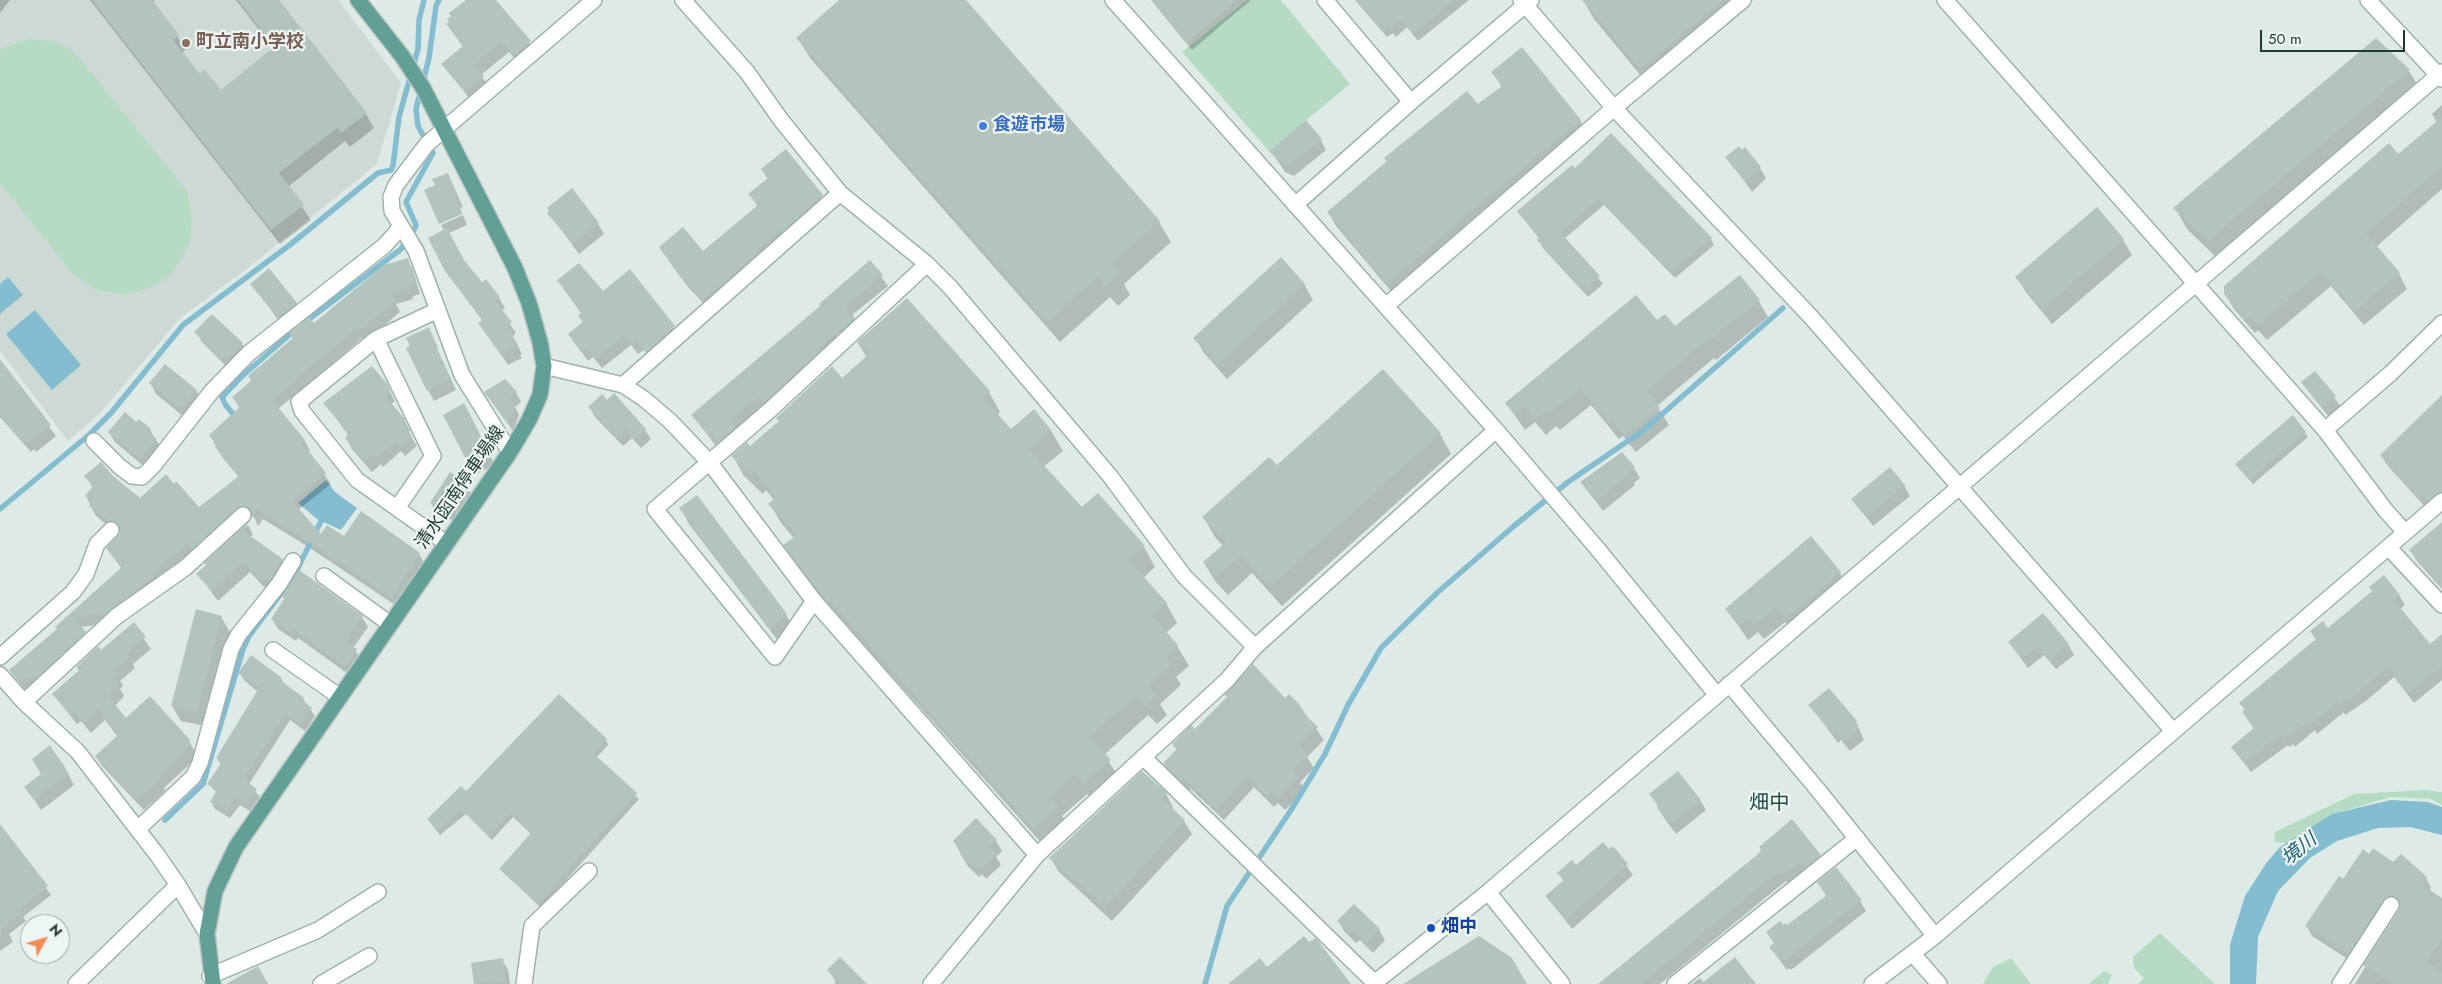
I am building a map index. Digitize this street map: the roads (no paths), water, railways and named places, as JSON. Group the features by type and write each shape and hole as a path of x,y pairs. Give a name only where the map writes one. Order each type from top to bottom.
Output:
{"main road":[{"name":"清水函南停車場線","path":"212,980 206,934 215,891 236,847 510,452 529,420 540,395 544,366 537,326 515,268 423,88 402,56 358,0"}],"street":[{"path":"510,452 462,376 416,250 392,211 391,197 396,185 427,144 443,128 594,0"},
{"path":"683,0 747,72 781,120 840,192 927,264 950,287 1110,476 1184,576 1203,598 1255,647"},
{"path":"1113,0 1295,206 1387,305 1496,430 1596,547 1716,694"},
{"path":"1325,0 1411,102"},
{"path":"1387,305 1614,108 1743,0"},
{"path":"1945,0 2325,430 2386,511 2405,532"},
{"path":"1143,757 1374,983 1488,892 1716,694 2441,75 2368,0"},
{"path":"1295,206 1526,2 1614,108 1811,317 2173,731"},
{"path":"623,386 840,192"},
{"path":"94,441 120,468 132,476 142,477 212,392 249,353 384,246 401,226"},
{"path":"814,601 775,657 656,509 710,463 927,264"},
{"path":"438,310 376,339 299,402 308,420 357,480 446,543"},
{"path":"2325,430 2390,373 2442,323"},
{"path":"376,339 433,456 398,508"},
{"path":"544,366 623,386 643,398 670,421 710,463 814,601 1037,855"},
{"path":"931,984 1037,855 1226,680 1255,647 1496,430"},
{"path":"1872,984 1935,936 2132,769 2173,731 2442,501"},
{"path":"24,702 117,616 185,568 243,515"},
{"path":"0,657 73,592 86,574 97,544 111,530"},
{"path":"2388,548 2442,605"},
{"path":"138,829 193,777 200,763 231,649 239,634 279,584 293,561"},
{"path":"324,576 390,624"},
{"path":"273,650 340,696"},
{"path":"0,675 24,702 78,752 178,884 206,934"},
{"path":"1729,684 1935,936"},
{"path":"1675,984 1856,838"},
{"path":"524,984 532,926 589,870"},
{"path":"76,984 178,884"},
{"path":"212,980 318,930 378,892"},
{"path":"1488,892 1562,984"},
{"path":"2340,984 2391,905"},
{"path":"1913,954 1939,984"},
{"path":"321,984 369,956"}],"water":[{"path":"8,277 23,295 0,314 0,284"},
{"path":"35,310 81,365 52,390 6,334"},
{"path":"326,480 335,492 357,508 341,530 317,519 298,503"},
{"name":"境川","path":"2391,800 2428,802 2442,807 2442,835 2410,827 2378,828 2337,841 2310,858 2278,891 2258,937 2256,984 2230,984 2230,945 2245,896 2267,862 2280,847 2332,814"}],"waterway":[{"path":"0,509 90,434 111,413 183,325 291,244 378,173 391,170 399,117 418,49 419,20 424,0"},
{"path":"304,323 401,249 415,228 416,225 406,202 433,153 418,126 416,109 429,58 436,6 439,0"},
{"path":"1205,984 1227,906 1291,810 1325,754 1348,705 1381,648 1438,592 1514,526 1568,482 1644,430 1783,308"},
{"path":"237,419 222,397 241,377 295,330"},
{"path":"165,820 203,784 243,649 249,636 294,576 322,519 320,517"}],"place":[{"name":"町立南小学校","path":"186,43"},
{"name":"食遊市場","path":"983,126"},
{"name":"畑中","path":"1431,928"}],"district":[{"name":"畑中","path":"1769,804"}]}
